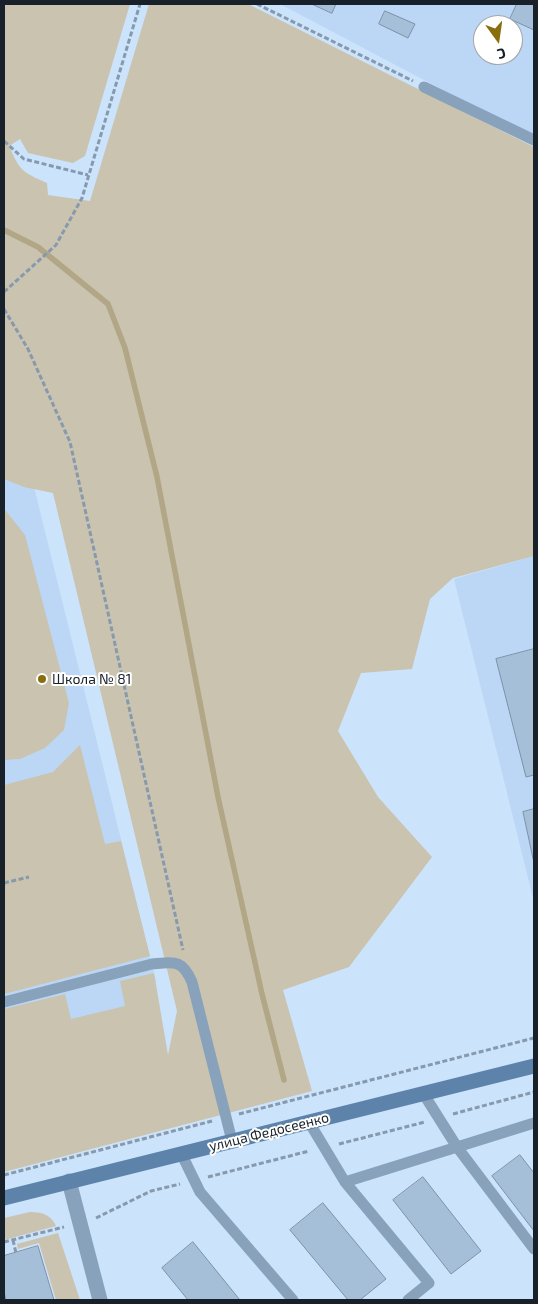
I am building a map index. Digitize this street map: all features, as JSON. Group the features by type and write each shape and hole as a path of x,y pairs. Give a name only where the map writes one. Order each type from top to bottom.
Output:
{"main road":[{"name":"улица Федосеенко","path":"4,1198 534,1066"}],"street":[{"path":"69,1181 100,1300"}],"lane":[{"path":"424,87 534,140"},
{"path":"4,1002 152,964 172,962 180,965 187,970 192,982 224,1118 232,1141"},
{"path":"423,1094 457,1147 534,1249"},
{"path":"309,1122 345,1182 429,1283 408,1300"},
{"path":"345,1182 533,1125"},
{"path":"181,1153 200,1192 293,1300"}],"path":[{"path":"4,292 56,245 82,198 140,4"},
{"path":"257,4 424,87"},
{"path":"4,141 24,159 88,175"},
{"path":"4,309 28,349 70,442 187,970"},
{"path":"4,884 29,877"},
{"path":"4,1175 534,1038"},
{"path":"4,1242 102,1216 151,1191 534,1092"},
{"path":"13,1240 16,1253"}],"shaded area":[{"path":"4,4 130,4 85,156 73,163 28,153 20,139 9,146 16,161 23,170 47,183 48,195 90,201 149,4 248,4 534,147 534,556 453,578 430,599 412,669 361,673 338,731 378,797 432,857 349,967 283,990 312,1091 4,1172 4,1009 65,994 71,1019 125,1006 120,981 154,973 168,1055 177,1011 53,493 24,487 4,479"},
{"path":"280,4 534,4 534,138"},
{"name":"Школа № 81","path":"12,398 156,981 125,1021 4,1052 4,405"},
{"path":"4,510 25,535 69,703 64,730 45,748 20,759 4,760"},
{"path":"534,556 534,902 454,579"},
{"path":"80,745 105,844 121,841 150,956 4,994 4,785 53,772"},
{"path":"30,1212 46,1215 52,1219 56,1226 4,1240 4,1218"},
{"path":"58,1233 80,1300 56,1300 39,1243 18,1249 17,1244"}],"building":[{"path":"312,4 336,4 332,13"},
{"path":"517,4 534,4 534,30 523,25 523,15 512,15"},
{"path":"385,11 415,24 408,38 379,24"},
{"path":"534,649 534,775 526,777 496,659"},
{"path":"534,809 534,863 523,812"},
{"path":"520,1155 534,1173 534,1231 492,1176"},
{"path":"423,1177 481,1251 451,1274 393,1200"},
{"path":"323,1203 386,1279 360,1300 348,1300 290,1230"},
{"path":"193,1242 240,1300 188,1300 162,1268"},
{"path":"38,1246 54,1300 6,1300 4,1292 4,1256"}],"waterway":[{"path":"4,230 38,247 108,304 125,348 157,477 218,797 262,994 284,1080"}],"place":[{"name":"Школа № 81","path":"42,679"}]}
